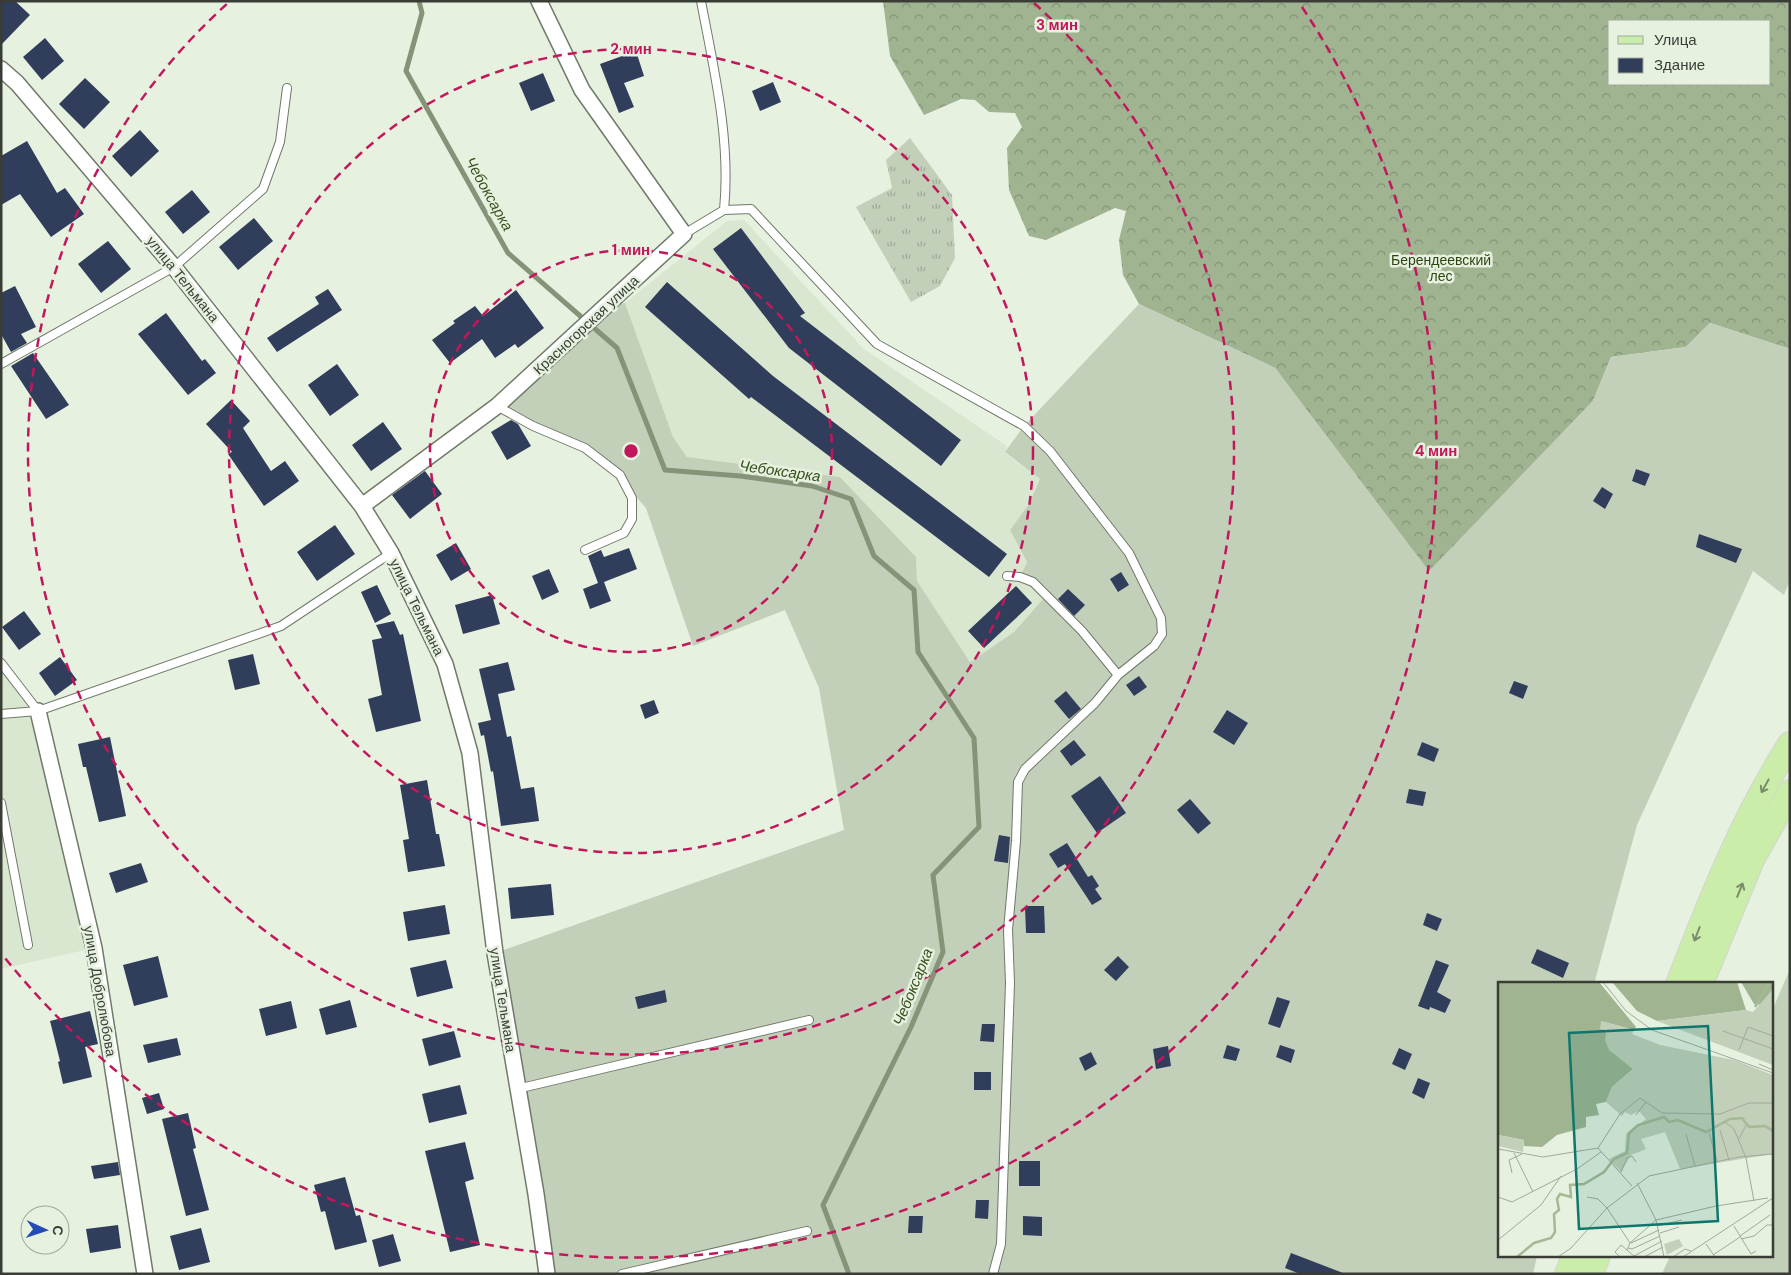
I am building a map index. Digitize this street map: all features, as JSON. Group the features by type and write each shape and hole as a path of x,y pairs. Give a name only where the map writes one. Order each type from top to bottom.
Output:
{"main road":[{"path":"1679,982 1713,894 1741,831 1790,744"},
{"path":"1702,982 1752,860 1790,792"},
{"path":"1567,1274 1573,1258"},
{"path":"1591,1274 1597,1258"}],"street":[{"path":"539,1 582,90 684,234"},
{"name":"улица Тельмана","path":"1,70 17,83 174,267 362,506 391,553 445,664 470,753 495,953 536,1194 547,1274"},
{"name":"Красногорская улица","path":"362,506 497,406 684,234"},
{"name":"улица Добролюбова","path":"38,711 94,948 144,1274"}],"lane":[{"path":"701,1 721,109 727,186 724,210"},
{"path":"1,364 174,267 263,189 280,142 287,88"},
{"path":"684,234 724,210 751,209 877,344 1024,426 1050,451 1129,553 1161,618 1162,634 1154,646 1118,676 1096,703 1025,769 1018,782 1016,841 1008,930 1010,984 1002,1244 994,1274"},
{"path":"497,406 533,426 585,448 620,475 632,498 632,519 624,533 585,550"},
{"path":"1,714 38,711 281,626 391,553"},
{"path":"1007,576 1020,577 1032,582 1082,631 1118,676"},
{"path":"1,663 38,711"},
{"path":"1,803 28,945"},
{"path":"517,1089 809,1020"},
{"path":"622,1274 806,1231"}],"shaded area":[{"path":"744,220 864,349 1007,446 1005,453 1040,479 1029,504 1010,530 1027,562 1020,577 1043,599 1014,632 970,662 917,581 916,557 840,477 687,457 673,437 625,303 727,221"},
{"path":"1,663 38,711 94,948 1,969"}],"green space":[{"name":"Берендеевский лес","path":"883,1 1790,1 1790,349 1710,323 1686,347 1611,357 1593,401 1429,572 1275,368 1139,304 1123,275 1119,240 1126,211 1115,208 1046,240 1029,236 1009,190 1007,148 1022,127 1015,113 989,112 975,100 961,99 924,115 890,56"},
{"path":"910,138 952,195 955,258 940,286 911,302 856,207 892,188 886,160"},
{"path":"625,303 673,437 687,457 840,477 916,557 917,581 970,662 1014,632 1043,599 1020,577 1027,562 1010,530 1029,504 1040,479 1005,452 1024,426 1139,304 1275,368 1429,571 1593,401 1611,357 1686,347 1710,323 1790,349 1790,580 1784,595 1753,571 1637,825 1595,982 1498,982 1498,1258 1537,1258 1533,1274 547,1274 495,953 844,830 819,688 785,610 693,646 646,508 591,446 497,406 607,306"},
{"path":"1790,969 1790,1274 1662,1274 1669,1258 1774,1258 1774,1006"}],"building":[{"path":"1,1 15,1 30,15 1,45"},
{"path":"45,38 64,61 42,80 23,57"},
{"path":"636,51 644,76 624,83 634,107 619,113 600,64"},
{"path":"543,73 555,101 531,111 519,83"},
{"path":"85,78 110,102 84,129 59,104"},
{"path":"773,82 781,102 760,111 752,91"},
{"path":"140,130 159,151 131,177 112,156"},
{"path":"27,141 57,193 65,188 84,214 51,237 20,194 1,205 1,156"},
{"path":"192,190 210,212 183,234 165,212"},
{"path":"254,218 273,241 238,270 219,247"},
{"path":"741,228 805,313 800,316 961,440 941,466 789,348 713,249"},
{"path":"108,241 131,269 101,293 78,264"},
{"path":"667,282 773,376 1007,554 989,577 751,397 749,399 645,307"},
{"path":"15,286 36,327 21,334 27,343 11,352 1,334 1,293"},
{"path":"328,289 342,310 277,352 267,338 319,304 315,297"},
{"path":"516,290 544,328 518,348 515,344 495,358 482,339 450,363 432,340 455,323 453,321 475,306 483,316"},
{"path":"166,313 202,361 205,359 216,373 188,395 138,334"},
{"path":"33,353 69,405 46,419 11,366"},
{"path":"337,364 359,395 330,416 308,385"},
{"path":"231,400 250,421 243,428 271,471 285,461 299,481 264,506 228,454 232,452 206,424"},
{"path":"511,420 518,424 531,446 507,460 491,432"},
{"path":"383,422 402,449 371,471 352,445"},
{"path":"1636,469 1650,474 1645,486 1632,481"},
{"path":"425,471 442,494 410,519 392,495"},
{"path":"1602,487 1613,494 1605,509 1593,501"},
{"path":"335,525 355,554 317,581 297,552"},
{"path":"1699,534 1742,549 1736,563 1696,547"},
{"path":"456,543 471,569 451,581 436,555"},
{"path":"629,548 637,569 604,582 611,601 590,609 583,589 598,583 588,556 601,550 604,557"},
{"path":"549,569 559,592 542,600 532,576"},
{"path":"1121,572 1129,585 1118,592 1110,579"},
{"path":"377,585 391,614 375,623 361,592"},
{"path":"1016,586 1032,603 984,648 968,631"},
{"path":"1068,589 1085,605 1074,616 1058,599"},
{"path":"492,595 500,624 463,634 455,605"},
{"path":"24,611 41,634 19,650 2,627"},
{"path":"394,621 400,635 403,634 421,721 376,732 368,699 382,695 372,640 382,638 376,625"},
{"path":"253,654 260,684 235,690 228,660"},
{"path":"60,657 77,680 55,696 39,673"},
{"path":"508,662 515,690 498,694 507,737 511,736 521,789 534,787 539,821 501,826 493,771 491,772 484,735 481,736 478,723 491,720 479,669"},
{"path":"1139,676 1147,687 1134,696 1126,685"},
{"path":"1514,681 1528,686 1523,699 1509,693"},
{"path":"1066,691 1081,709 1069,719 1054,701"},
{"path":"654,700 659,713 645,719 640,705"},
{"path":"1227,710 1248,723 1234,745 1213,732"},
{"path":"110,737 126,816 99,822 86,767 83,767 78,744"},
{"path":"1074,740 1086,755 1071,766 1060,751"},
{"path":"1422,742 1439,749 1434,762 1417,755"},
{"path":"1100,776 1126,813 1097,833 1071,796"},
{"path":"427,780 436,834 439,834 445,866 408,872 403,840 409,839 400,785"},
{"path":"1409,789 1426,792 1423,806 1406,803"},
{"path":"1190,799 1211,823 1198,834 1177,810"},
{"path":"999,835 1010,837 1008,863 994,861"},
{"path":"1067,843 1088,877 1092,875 1099,886 1095,889 1102,899 1092,905 1065,864 1058,868 1049,854"},
{"path":"141,863 148,882 116,893 109,873"},
{"path":"551,884 554,915 511,919 508,888"},
{"path":"445,905 450,934 408,941 403,912"},
{"path":"1025,906 1044,906 1045,933 1026,933"},
{"path":"1427,913 1442,919 1437,931 1423,925"},
{"path":"1537,949 1569,963 1563,978 1531,963"},
{"path":"158,956 168,997 134,1006 123,965"},
{"path":"1118,956 1129,967 1116,981 1104,970"},
{"path":"446,960 453,988 417,997 410,968"},
{"path":"1436,960 1449,965 1437,992 1451,1000 1445,1013 1430,1007 1429,1010 1418,1006"},
{"path":"665,990 667,1002 638,1009 635,997"},
{"path":"1277,997 1290,1001 1280,1028 1268,1024"},
{"path":"350,1000 357,1027 326,1035 319,1009"},
{"path":"291,1001 297,1028 266,1036 259,1009"},
{"path":"90,1011 98,1044 85,1047 92,1077 63,1084 58,1062 60,1061 50,1021"},
{"path":"982,1024 995,1024 994,1042 980,1041"},
{"path":"454,1031 461,1057 429,1066 422,1039"},
{"path":"177,1038 181,1055 148,1063 143,1045"},
{"path":"1227,1045 1240,1049 1236,1061 1223,1058"},
{"path":"1280,1045 1295,1050 1291,1063 1276,1057"},
{"path":"1168,1046 1171,1066 1156,1069 1153,1049"},
{"path":"1399,1048 1412,1054 1405,1070 1392,1064"},
{"path":"1091,1052 1097,1064 1085,1071 1079,1058"},
{"path":"974,1072 991,1072 991,1090 974,1090"},
{"path":"1418,1078 1430,1083 1424,1099 1412,1093"},
{"path":"460,1085 467,1114 429,1123 422,1094"},
{"path":"159,1093 164,1109 147,1114 142,1098"},
{"path":"188,1113 196,1148 193,1149 209,1210 186,1216 162,1119"},
{"path":"465,1142 474,1179 465,1182 480,1245 450,1252 425,1151"},
{"path":"1019,1161 1040,1161 1040,1186 1019,1186"},
{"path":"118,1162 120,1175 94,1179 91,1166"},
{"path":"345,1177 356,1216 360,1215 367,1242 335,1250 325,1211 321,1212 314,1185"},
{"path":"976,1200 989,1200 988,1219 975,1218"},
{"path":"909,1216 923,1216 922,1233 908,1233"},
{"path":"1023,1216 1042,1217 1042,1236 1023,1235"},
{"path":"118,1225 121,1248 90,1253 86,1229"},
{"path":"201,1228 210,1262 179,1270 170,1236"},
{"path":"393,1234 401,1261 379,1267 372,1240"},
{"path":"1291,1253 1343,1274 1300,1274 1285,1268"}],"waterway":[{"name":"Чебоксарка","path":"419,1 422,13 406,71 508,253 617,348 665,470 740,476 812,486 851,499 874,556 914,590 918,652 974,738 979,827 933,875 943,952 911,1027 823,1205 849,1274"}]}
